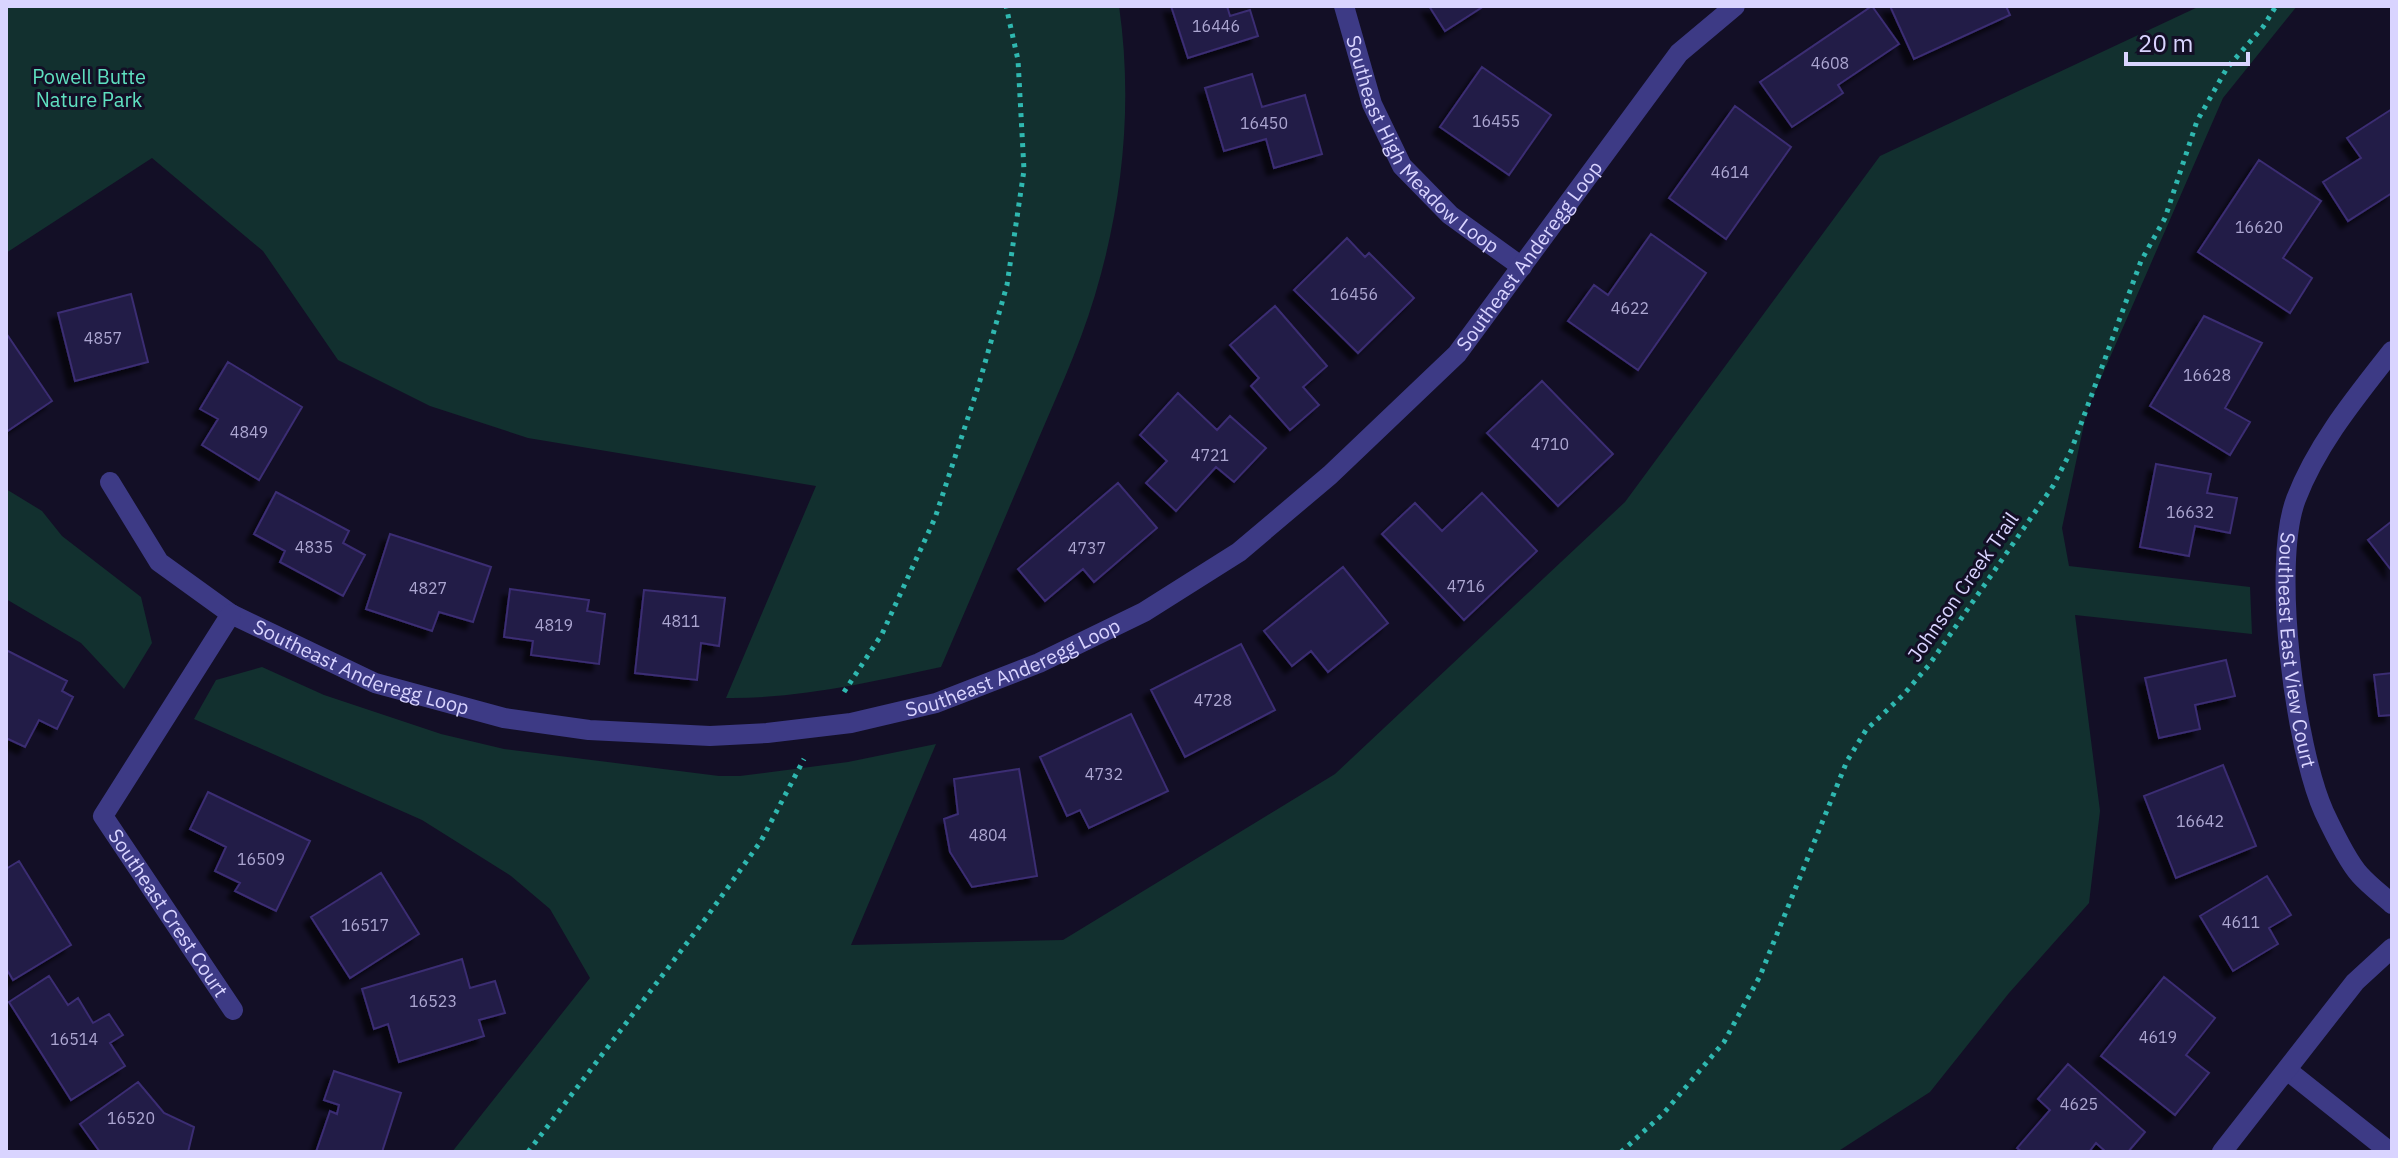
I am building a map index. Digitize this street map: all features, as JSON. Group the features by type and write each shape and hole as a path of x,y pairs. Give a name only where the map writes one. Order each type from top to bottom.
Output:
{"street":[{"name":"Southeast High Meadow Loop","path":"1344,6 1372,104 1402,166 1450,215 1522,267"},
{"name":"Southeast Anderegg Loop","path":"110,482 159,562 231,614 375,683 504,718 589,730 710,736 874,719 936,703 1039,663 1144,612 1239,552 1330,475 1457,354 1679,53 1735,6"},
{"name":"Southeast East View Court","path":"2392,351 2354,399 2312,462 2295,502 2288,531 2286,569 2290,662 2304,744 2323,811 2358,873 2392,904"},
{"name":"Southeast Crest Court","path":"231,614 103,816 233,1010"},
{"path":"2222,1152 2355,982 2392,948"},
{"path":"2287,1070 2390,1152"}],"path":[{"path":"528,1152 761,841 821,726 882,634 935,518 979,384 1007,285 1024,170 1018,60 1006,6"},
{"name":"Johnson Creek Trail","path":"1621,1152 1663,1114 1724,1042 1760,976 1847,761 1866,730 1929,665 2053,486 2071,451 2141,261 2165,218 2197,121 2227,68 2263,27 2276,6"}],"green space":[{"name":"Powell Butte Nature Park","path":"6,6 1119,6 1125,116 1119,188 1105,260 1073,358 941,667 807,693 726,698 816,486 528,438 430,406 338,360 263,251 152,158 6,253"},
{"path":"2200,6 2297,6 2223,98 2087,410 2062,528 2069,566 2250,587 2252,634 2075,615 2100,811 2089,903 2009,993 1930,1092 1837,1152 452,1152 590,978 550,909 511,876 422,820 194,719 216,680 262,667 324,695 441,734 504,749 719,776 848,762 936,744 851,945 1063,940 1335,774 1625,502 1880,156"},
{"path":"6,489 42,511 62,536 141,597 152,643 124,689 81,643 6,599"}],"building":[{"path":"1171,6 1227,6 1230,16 1250,10 1258,36 1188,58"},
{"path":"1429,6 1484,6 1445,31"},
{"path":"1872,6 1899,44 1838,85 1843,93 1792,127 1760,82"},
{"path":"1890,6 2006,6 2010,15 1914,59"},
{"path":"1482,67 1551,115 1509,175 1440,127"},
{"path":"1252,74 1262,107 1305,95 1322,154 1274,168 1266,139 1224,151 1205,88"},
{"path":"1735,106 1791,147 1726,239 1669,198"},
{"path":"2392,109 2392,193 2348,221 2323,182 2361,158 2347,138"},
{"path":"2259,160 2321,201 2283,258 2312,278 2290,313 2198,252"},
{"path":"1651,234 1706,273 1638,370 1568,321 1594,285 1608,295"},
{"path":"1347,238 1365,257 1369,253 1414,298 1358,353 1294,290"},
{"path":"131,294 148,362 75,381 58,313"},
{"path":"1275,306 1327,366 1303,387 1319,405 1290,430 1251,386 1259,378 1230,345"},
{"path":"2204,316 2262,343 2225,408 2250,422 2230,455 2150,406"},
{"path":"6,333 52,401 6,432"},
{"path":"228,362 302,407 259,480 202,445 218,419 200,409"},
{"path":"1542,381 1613,454 1558,506 1487,433"},
{"path":"1178,393 1217,430 1230,416 1266,448 1234,482 1216,467 1176,511 1146,483 1167,461 1140,435"},
{"path":"2156,464 2211,474 2207,493 2237,498 2230,533 2195,526 2189,556 2140,547"},
{"path":"1118,483 1157,528 1094,582 1083,569 1045,601 1018,569"},
{"path":"276,492 349,531 343,543 365,555 343,596 280,562 285,551 254,534"},
{"path":"1482,493 1537,551 1464,620 1382,534 1415,503 1442,531"},
{"path":"2392,521 2392,571 2368,540"},
{"path":"390,534 491,567 473,622 439,612 432,631 366,609"},
{"path":"1343,567 1388,623 1328,672 1311,651 1292,666 1264,631"},
{"path":"510,589 589,600 587,611 605,614 599,664 531,655 533,641 504,637"},
{"path":"644,590 725,598 719,646 701,643 697,680 635,673"},
{"path":"1241,644 1275,710 1185,757 1151,690"},
{"path":"6,650 67,681 62,691 73,697 57,729 39,720 25,747 6,738"},
{"path":"2226,660 2235,696 2195,705 2200,729 2159,738 2145,678"},
{"path":"2392,673 2392,715 2379,716 2374,675"},
{"path":"1131,714 1168,791 1089,828 1080,810 1067,816 1040,757"},
{"path":"2223,765 2256,846 2176,878 2144,796"},
{"path":"1019,769 1037,876 972,887 950,852 944,819 958,814 954,779"},
{"path":"208,792 310,841 276,911 235,891 240,883 215,871 226,847 190,829"},
{"path":"19,861 71,945 13,980 6,968 6,869"},
{"path":"381,873 419,934 350,978 311,917"},
{"path":"2267,876 2291,915 2269,928 2278,944 2233,971 2200,916"},
{"path":"462,959 470,988 495,981 505,1013 479,1020 484,1036 399,1062 388,1024 374,1029 362,989"},
{"path":"49,976 68,1005 78,998 93,1023 109,1014 123,1035 110,1043 125,1066 71,1100 9,1002"},
{"path":"2164,977 2215,1018 2186,1055 2209,1073 2175,1115 2101,1056"},
{"path":"2068,1064 2145,1132 2128,1152 2106,1152 2096,1143 2089,1152 2022,1152 2017,1148 2050,1110 2038,1099"},
{"path":"334,1071 401,1093 382,1152 316,1152 330,1111 337,1114 339,1105 324,1100"},
{"path":"138,1082 164,1113 194,1127 188,1152 100,1152 80,1124"}]}
